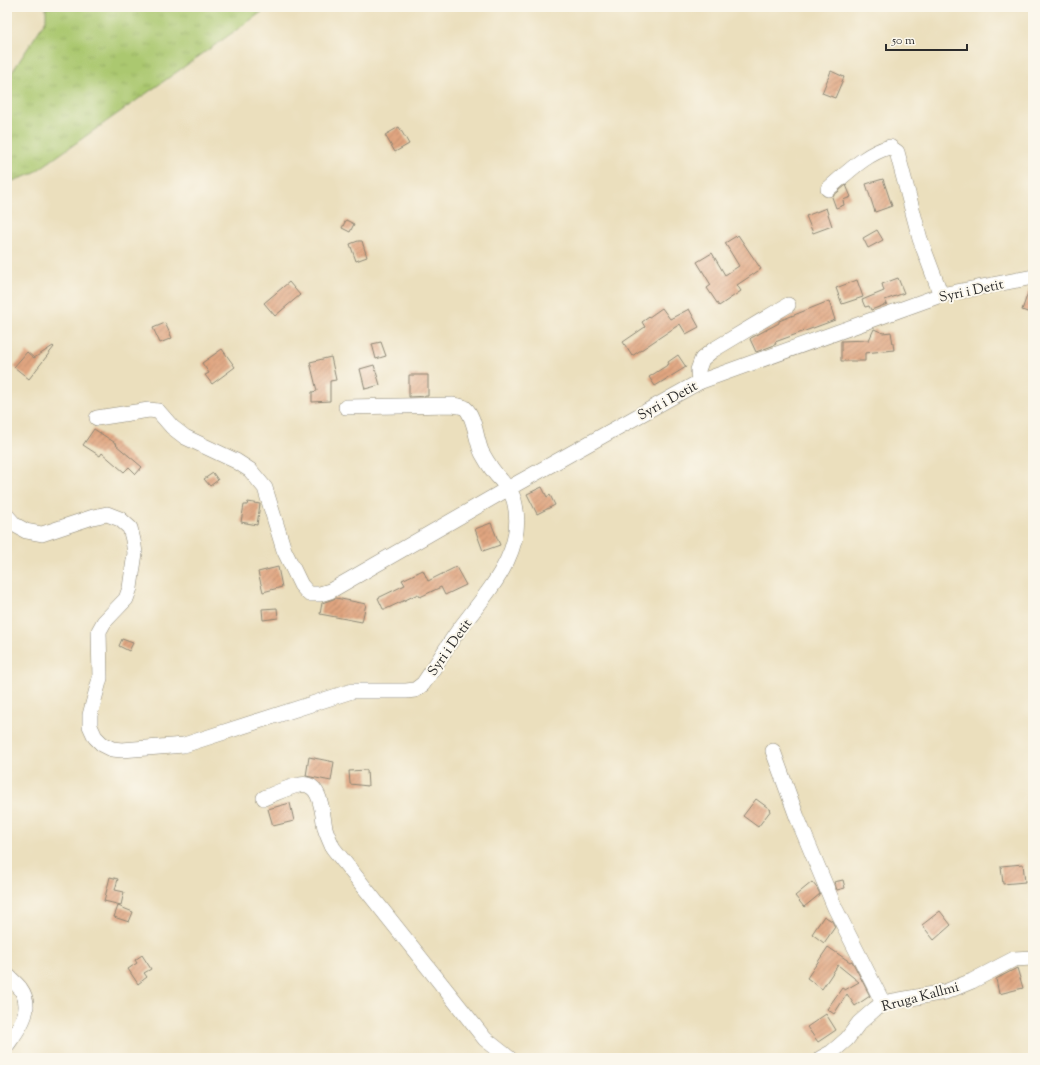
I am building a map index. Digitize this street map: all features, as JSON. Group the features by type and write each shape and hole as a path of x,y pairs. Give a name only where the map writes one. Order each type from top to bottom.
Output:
{"street":[{"path":"828,189 864,159 877,152 890,147 897,152 920,239 941,295"},
{"name":"Syri i Detit","path":"7,516 15,525 26,532 42,534 93,517 107,514 120,519 130,528 135,553 130,588 126,599 104,622 99,631 100,678 90,716 90,726 95,737 102,744 112,749 122,750 184,745 352,692 415,690 423,684 457,633 501,574 508,562 516,531 517,515 514,500 509,488 699,382 941,295 1033,277"},
{"path":"699,382 698,370 702,359 713,350 788,304"},
{"path":"96,418 149,410 158,411 172,427 185,437 236,461 250,470 265,488 284,550 301,585 309,594 320,594 330,591 509,488 500,480 480,449 469,412 464,407 453,405 346,407"},
{"path":"772,751 797,818 835,908 883,1003"},
{"path":"264,798 300,784 308,786 316,792 321,800 328,837 334,848 485,1039 509,1058"},
{"name":"Rruga Kallmi","path":"821,1058 832,1052 847,1039 859,1023 883,1003 946,992 972,981 1014,959 1033,958"},
{"path":"7,975 20,989 26,1000 26,1012 22,1023 7,1044"}],"green space":[{"path":"46,7 269,7 32,174 7,183 7,80 46,20"}],"building":[{"path":"831,71 844,77 835,98 822,93"},
{"path":"399,127 409,144 395,152 385,135"},
{"path":"883,179 892,206 875,212 866,184"},
{"path":"846,185 851,197 843,200 844,205 836,208 832,197"},
{"path":"826,208 832,226 813,233 806,216"},
{"path":"346,220 354,224 350,232 342,228"},
{"path":"877,230 883,240 868,248 863,238"},
{"path":"738,235 761,269 737,285 741,291 719,306 707,288 711,285 697,262 712,253 725,275 739,266 725,243"},
{"path":"362,241 367,257 356,261 350,244"},
{"path":"898,278 904,293 885,300 887,304 871,310 869,306 865,307 862,300 884,291 882,284"},
{"path":"857,280 863,297 842,304 836,288"},
{"path":"289,282 300,295 275,316 264,303"},
{"path":"1033,286 1033,314 1022,310 1030,287"},
{"path":"829,301 835,320 775,342 776,344 756,352 750,339 751,338 779,323 779,321"},
{"path":"662,308 670,319 689,309 699,327 686,334 680,324 632,356 623,342 645,327 642,322"},
{"path":"165,323 172,338 160,343 153,328"},
{"path":"874,329 883,333 891,332 894,350 865,353 865,361 841,361 841,341 869,340"},
{"path":"381,342 386,356 376,359 372,344"},
{"path":"53,346 54,347 29,379 14,367 27,352 34,358"},
{"path":"222,349 235,367 212,384 205,375 209,373 202,363"},
{"path":"678,355 686,367 655,386 649,377 669,364 668,362"},
{"path":"331,357 336,380 330,381 330,401 312,402 312,392 317,391 310,362"},
{"path":"374,365 380,385 365,389 360,369"},
{"path":"409,375 428,375 428,396 409,397"},
{"path":"94,429 117,444 116,445 142,467 136,474 129,467 124,472 102,453 100,456 83,445"},
{"path":"213,473 218,480 210,486 204,479"},
{"path":"542,487 547,497 550,495 555,505 537,514 527,494"},
{"path":"248,502 260,504 257,525 241,522 244,505 247,505"},
{"path":"491,523 500,545 483,551 475,529"},
{"path":"278,567 282,587 263,592 258,572"},
{"path":"456,567 466,585 445,595 441,587 420,597 418,594 383,609 378,598 405,585 402,580 423,570 428,581"},
{"path":"336,598 366,604 362,622 320,614 322,603"},
{"path":"277,608 278,618 263,620 262,609"},
{"path":"122,639 133,643 129,651 119,646"},
{"path":"309,757 334,762 331,781 306,776"},
{"path":"367,770 368,786 350,784 349,771"},
{"path":"756,799 771,810 758,827 743,816"},
{"path":"290,803 294,821 273,826 268,809"},
{"path":"1023,864 1025,882 1003,884 1001,866"},
{"path":"110,877 118,879 115,890 124,892 121,905 104,901"},
{"path":"843,880 845,888 837,890 834,882"},
{"path":"812,882 820,894 804,907 795,896"},
{"path":"118,906 133,912 129,922 114,917"},
{"path":"940,911 951,925 934,940 922,925"},
{"path":"824,916 832,921 835,927 824,943 812,934"},
{"path":"828,947 850,962 852,961 870,996 855,1006 847,994 834,1014 827,1009 842,988 845,990 859,982 838,965 822,989 807,978"},
{"path":"142,955 151,969 144,973 147,977 138,984 128,969 137,963 135,960"},
{"path":"1017,968 1023,988 999,994 996,979"},
{"path":"826,1014 836,1030 818,1042 807,1027"}]}
